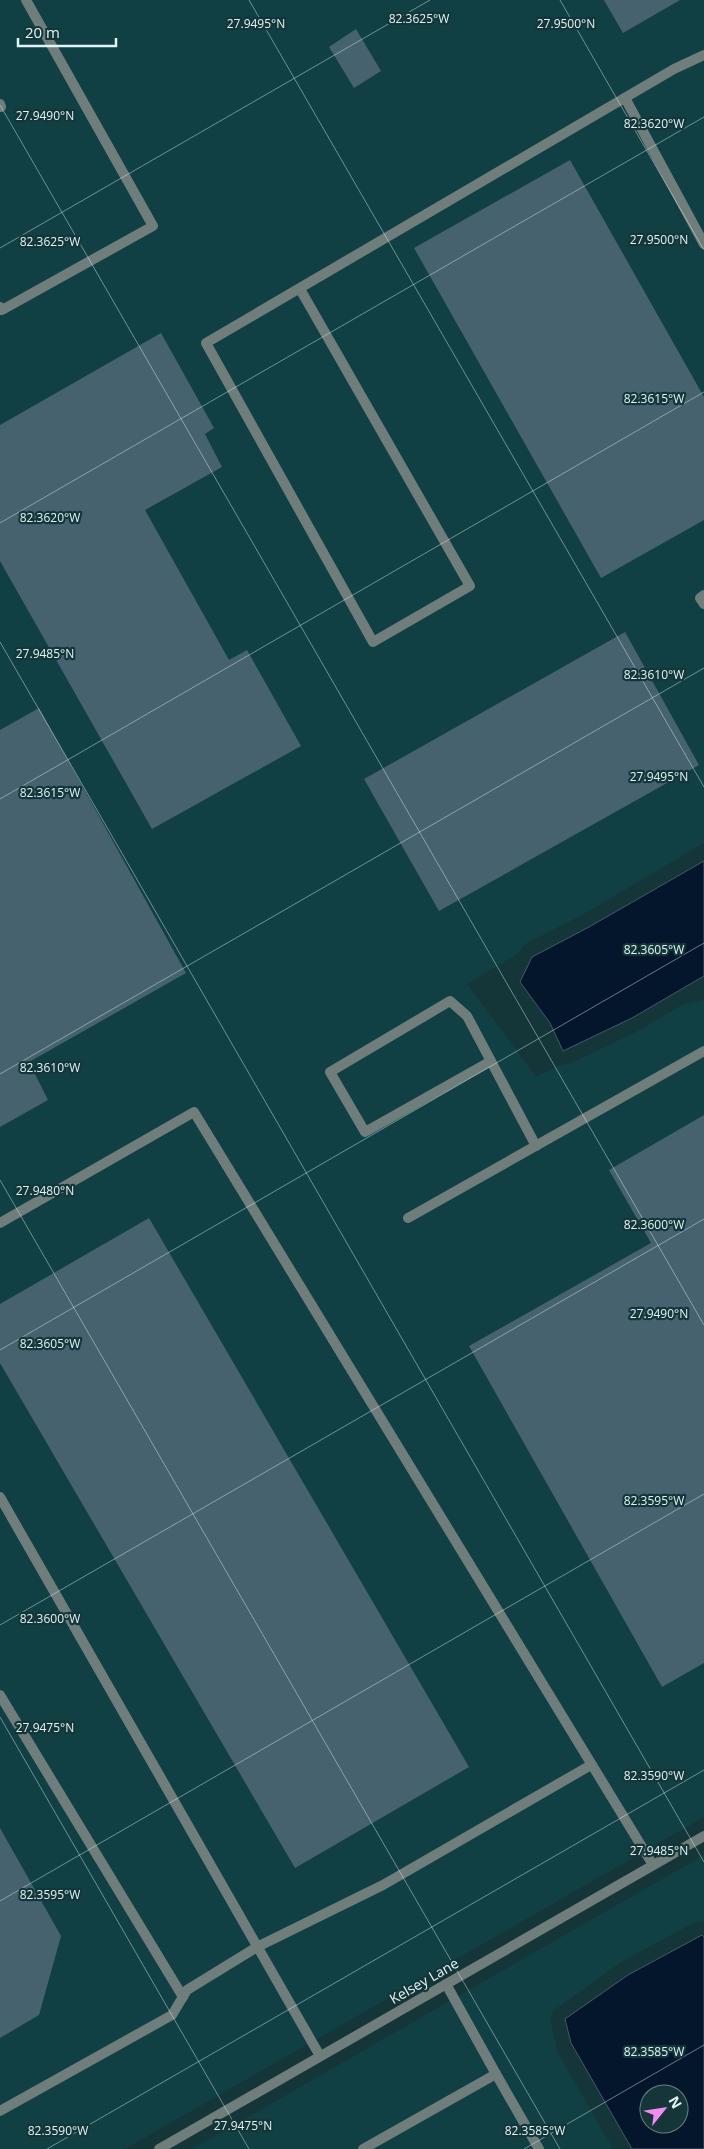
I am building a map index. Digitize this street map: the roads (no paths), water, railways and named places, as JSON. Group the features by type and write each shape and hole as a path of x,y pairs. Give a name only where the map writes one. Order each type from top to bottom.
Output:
{"street":[{"path":"0,307 2,310 154,226 26,0"},
{"path":"300,289 470,586 373,642 206,343 674,69 704,55"},
{"path":"625,98 704,244"},
{"path":"704,595 700,598 704,604"},
{"path":"491,1061 365,1132 330,1072 450,1001 467,1016 491,1061 536,1146"},
{"path":"408,1218 704,1051"},
{"path":"0,1223 194,1112 653,1865"},
{"path":"0,1497 320,2056"},
{"path":"0,1695 183,1997"},
{"path":"0,2112 172,2015 187,1990 257,1947 384,1885 592,1765"},
{"name":"Kelsey Lane","path":"159,2149 704,1836"},
{"path":"446,1984 539,2149"},
{"path":"363,2149 496,2074"}]}
